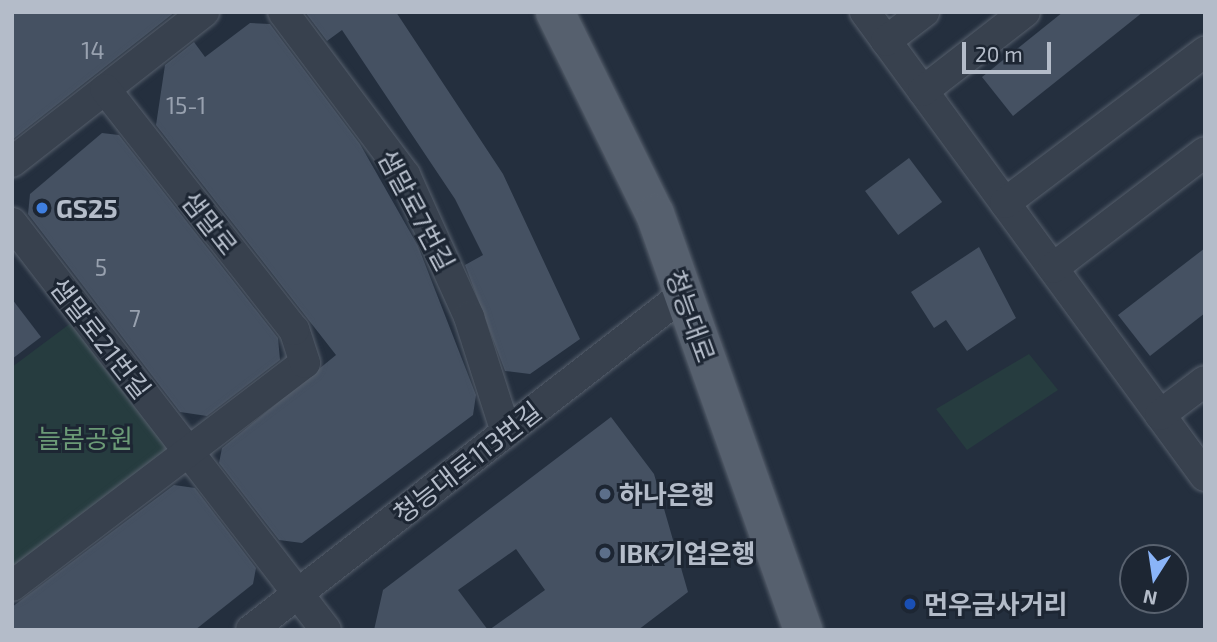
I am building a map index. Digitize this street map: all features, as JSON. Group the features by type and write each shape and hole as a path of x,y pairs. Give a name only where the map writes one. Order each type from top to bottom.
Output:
{"main road":[{"name":"청능대로","path":"555,12 655,214 803,630"}],"street":[{"path":"12,162 204,12"},
{"name":"샘말로7번길","path":"283,12 405,175 469,317 506,432"},
{"path":"865,12 1205,476"},
{"path":"886,41 924,12"},
{"path":"923,91 1025,12"},
{"path":"1005,203 1205,52"},
{"name":"샘말로","path":"105,89 294,330 305,362 191,452"},
{"path":"1053,268 1205,152"},
{"name":"샘말로21번길","path":"12,223 326,630"},
{"name":"청능대로113번길","path":"251,630 684,294"},
{"path":"1160,415 1205,381"},
{"path":"12,586 191,452"}],"green space":[{"name":"늘봄공원","path":"83,314 191,452 12,586 12,367"},
{"path":"1029,354 1058,390 967,450 936,409"}],"building":[{"path":"12,12 175,12 12,140"},
{"path":"305,12 396,12 503,174 580,339 530,374 505,371 465,265 483,255 455,199 342,30 327,41"},
{"path":"1063,12 1143,12 1013,116 982,77"},
{"path":"250,23 270,24 360,144 418,246 476,395 473,415 302,543 279,540 219,463 222,448 336,355 156,125 165,65 194,42 205,57"},
{"path":"102,133 119,135 278,338 280,360 207,416 180,412 28,214 30,194"},
{"path":"909,158 942,202 898,235 865,191"},
{"path":"979,247 1016,318 967,351 946,320 934,328 911,292"},
{"path":"1205,248 1205,313 1150,356 1118,315"},
{"path":"12,299 41,337 12,359"},
{"path":"611,417 654,474 688,592 638,630 489,630 545,590 516,549 458,590 488,630 374,630 383,590"},
{"path":"174,485 195,488 256,568 253,584 195,630 12,630 12,607"}],"place":[{"name":"GS25","path":"42,208"},
{"name":"하나은행","path":"605,494"},
{"name":"IBK기업은행","path":"605,553"},
{"name":"먼우금사거리","path":"910,604"}]}
